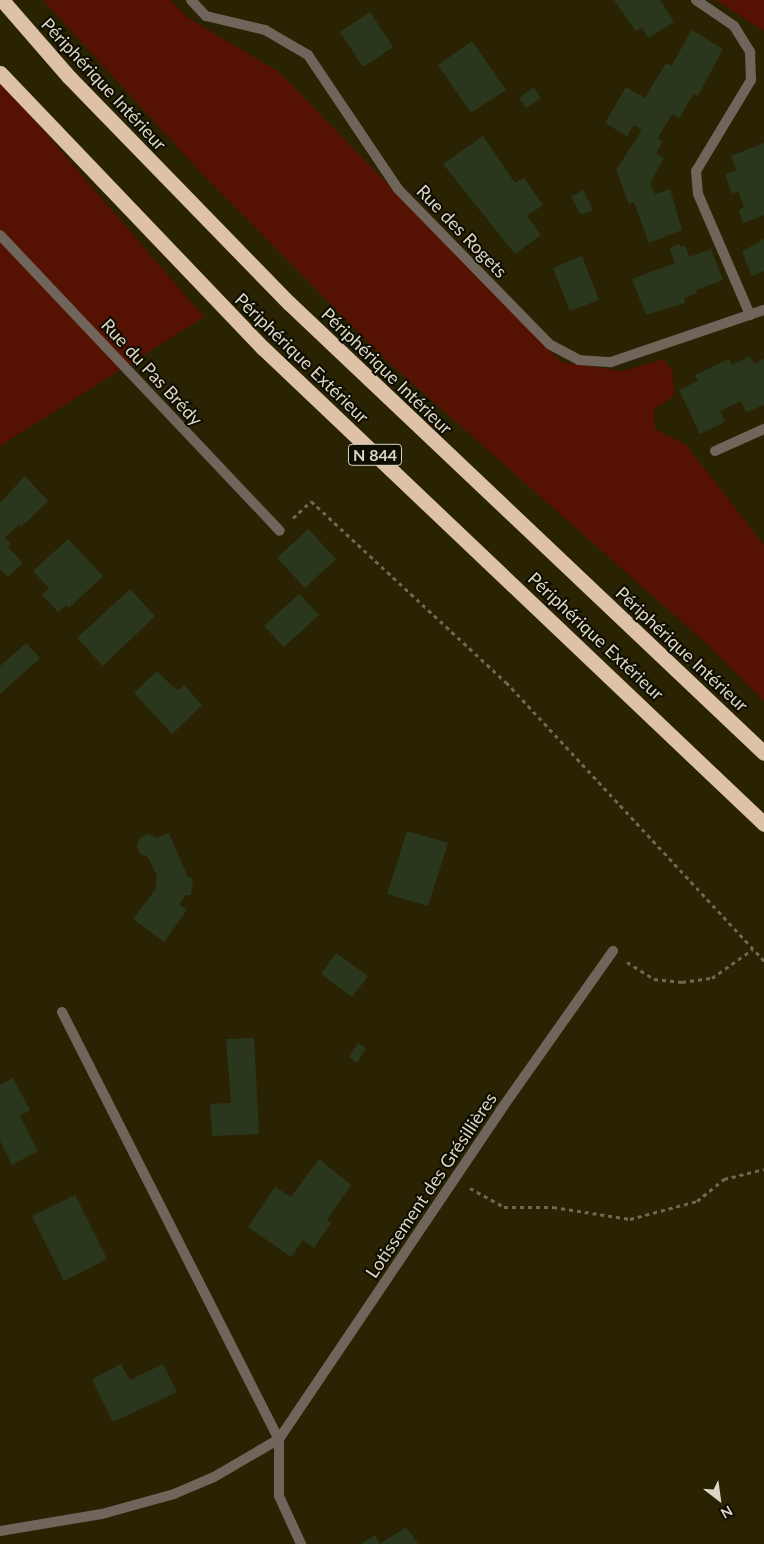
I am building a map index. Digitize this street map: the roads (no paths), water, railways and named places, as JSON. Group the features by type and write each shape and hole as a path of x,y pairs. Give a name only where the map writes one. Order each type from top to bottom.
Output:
{"highway":[{"name":"Périphérique Intérieur","path":"2,0 110,120 289,303 764,753"},
{"name":"Périphérique Extérieur","path":"0,73 263,348 764,824"}],"street":[{"name":"Rue des Rogets","path":"191,0 206,16 265,30 308,55 398,189 549,344 579,360 611,362 764,310"},
{"path":"696,0 734,26 750,52 751,80 696,171 698,194 750,315"},
{"name":"Rue du Pas Brédy","path":"0,235 280,531"},
{"path":"715,451 764,429"},
{"name":"Lotissement des Grésillières","path":"0,1531 102,1514 174,1494 214,1477 279,1440 454,1179 613,951"},
{"path":"62,1012 279,1440 279,1496 301,1544"}]}
